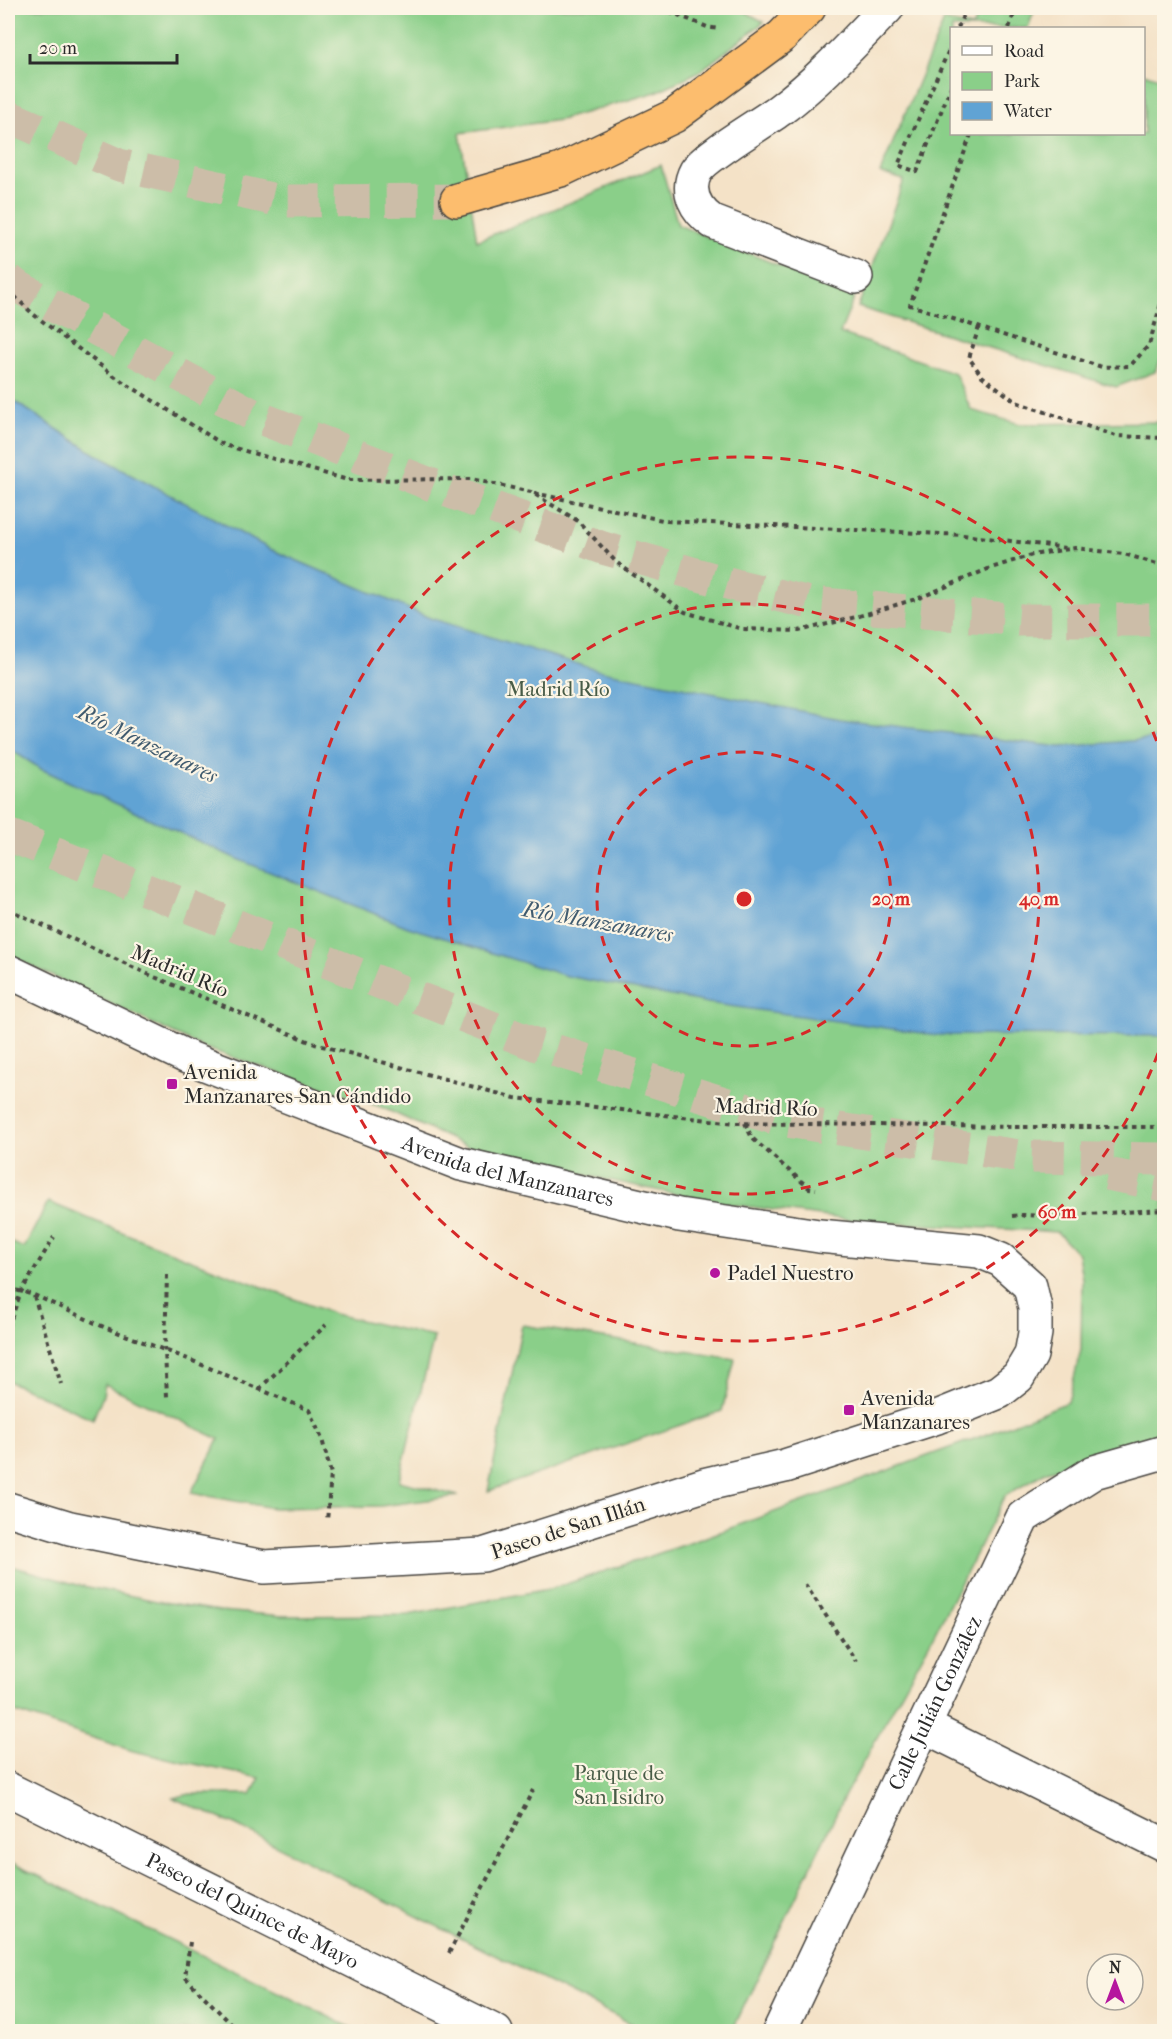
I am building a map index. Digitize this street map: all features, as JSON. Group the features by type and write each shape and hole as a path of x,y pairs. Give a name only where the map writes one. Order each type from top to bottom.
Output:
{"highway":[{"path":"457,200 561,170 674,116 782,36 809,8"}],"street":[{"path":"856,277 713,222 696,206 692,185 696,170 782,109 820,77 887,8"},
{"name":"Avenida del Manzanares","path":"8,971 187,1057 461,1164 679,1215 819,1236 979,1251 1001,1260 1030,1286"},
{"name":"Paseo de San Illán","path":"8,1509 70,1528 264,1567 483,1555 707,1484 806,1459 937,1417 999,1392 1018,1377 1031,1355 1035,1333 1035,1308 1030,1286"},
{"name":"Calle Julián González","path":"779,2031 1023,1516 1094,1472 1164,1452"},
{"path":"924,1726 1164,1845"},
{"name":"Paseo del Quince de Mayo","path":"8,1789 496,2031"}],"path":[{"path":"958,27 966,8"},
{"path":"1009,27 1016,8"},
{"path":"950,45 898,165 917,172 950,87"},
{"path":"971,135 910,304 1102,367 1130,366 1149,345 1164,293"},
{"path":"8,290 33,314 117,378 224,444 348,480 471,479 667,521 963,535 1124,554 1164,566"},
{"path":"979,327 969,358 982,376 1016,402 1116,436 1164,438"},
{"path":"531,492 578,521 616,562 685,612 742,629 799,631 919,598 988,569 1032,555 1075,548"},
{"name":"Madrid Río","path":"8,909 152,976 315,1044 515,1098 745,1123 1164,1127"},
{"path":"745,1123 756,1143 809,1188 820,1191"},
{"path":"1046,1216 1164,1210"},
{"path":"8,1327 21,1292 54,1237"},
{"path":"167,1275 165,1350 167,1397"},
{"path":"8,1288 34,1295 104,1327 309,1410 322,1439 330,1474 327,1522"},
{"path":"34,1295 61,1384"},
{"path":"259,1389 326,1325"},
{"path":"805,1584 856,1661"},
{"path":"449,1953 533,1790"},
{"path":"190,1942 185,1977 239,2031"}],"green space":[{"name":"Madrid Río","path":"8,8 739,8 764,22 700,71 656,92 560,120 460,133 477,241 661,165 678,225 855,296 840,333 955,373 971,410 1020,424 1164,422 1164,1440 1047,1471 1005,1496 934,1635 845,1795 735,2025 727,2031 646,2031 235,1825 173,1798 190,1794 251,1794 260,1778 133,1751 8,1710 8,1565 78,1585 157,1601 220,1611 283,1616 408,1615 554,1588 687,1544 993,1432 1068,1402 1081,1350 1082,1279 1078,1254 1057,1232 859,1221 713,1202 556,1169 468,1147 381,1107 202,1047 8,955"},
{"path":"984,8 1035,8 1028,27 972,27"},
{"path":"944,21 972,27 950,27 950,135 1145,135 1145,73 1164,80 1164,353 1155,372 1116,387 858,307 904,180 880,173"},
{"path":"48,1202 191,1260 334,1314 434,1337 399,1481 458,1496 381,1506 273,1508 191,1493 219,1439 105,1384 93,1419 8,1381 8,1241 24,1248"},
{"path":"522,1325 735,1359 722,1411 488,1491"},
{"path":"8,1861 358,2031 8,2031"}],"water":[{"name":"Río Manzanares","path":"8,397 95,454 270,549 430,618 597,670 840,719 1060,747 1164,738 1164,1036 936,1035 708,1003 567,976 408,927 237,859 41,769 8,748"}],"tunnel":[{"path":"8,116 119,165 281,201 457,200"},
{"path":"8,279 15,285 255,416 603,548 735,585 810,603 1022,620 1164,620"},
{"path":"8,835 537,1045 780,1120 1026,1157 1164,1159"},
{"path":"1107,1174 1164,1185"}],"place":[{"name":"Avenida Manzanares-San Cándido","path":"172,1084"},
{"name":"Padel Nuestro","path":"715,1273"},
{"name":"Avenida Manzanares","path":"849,1410"}],"park label":[{"name":"Parque de San Isidro","path":"619,1785"}]}
